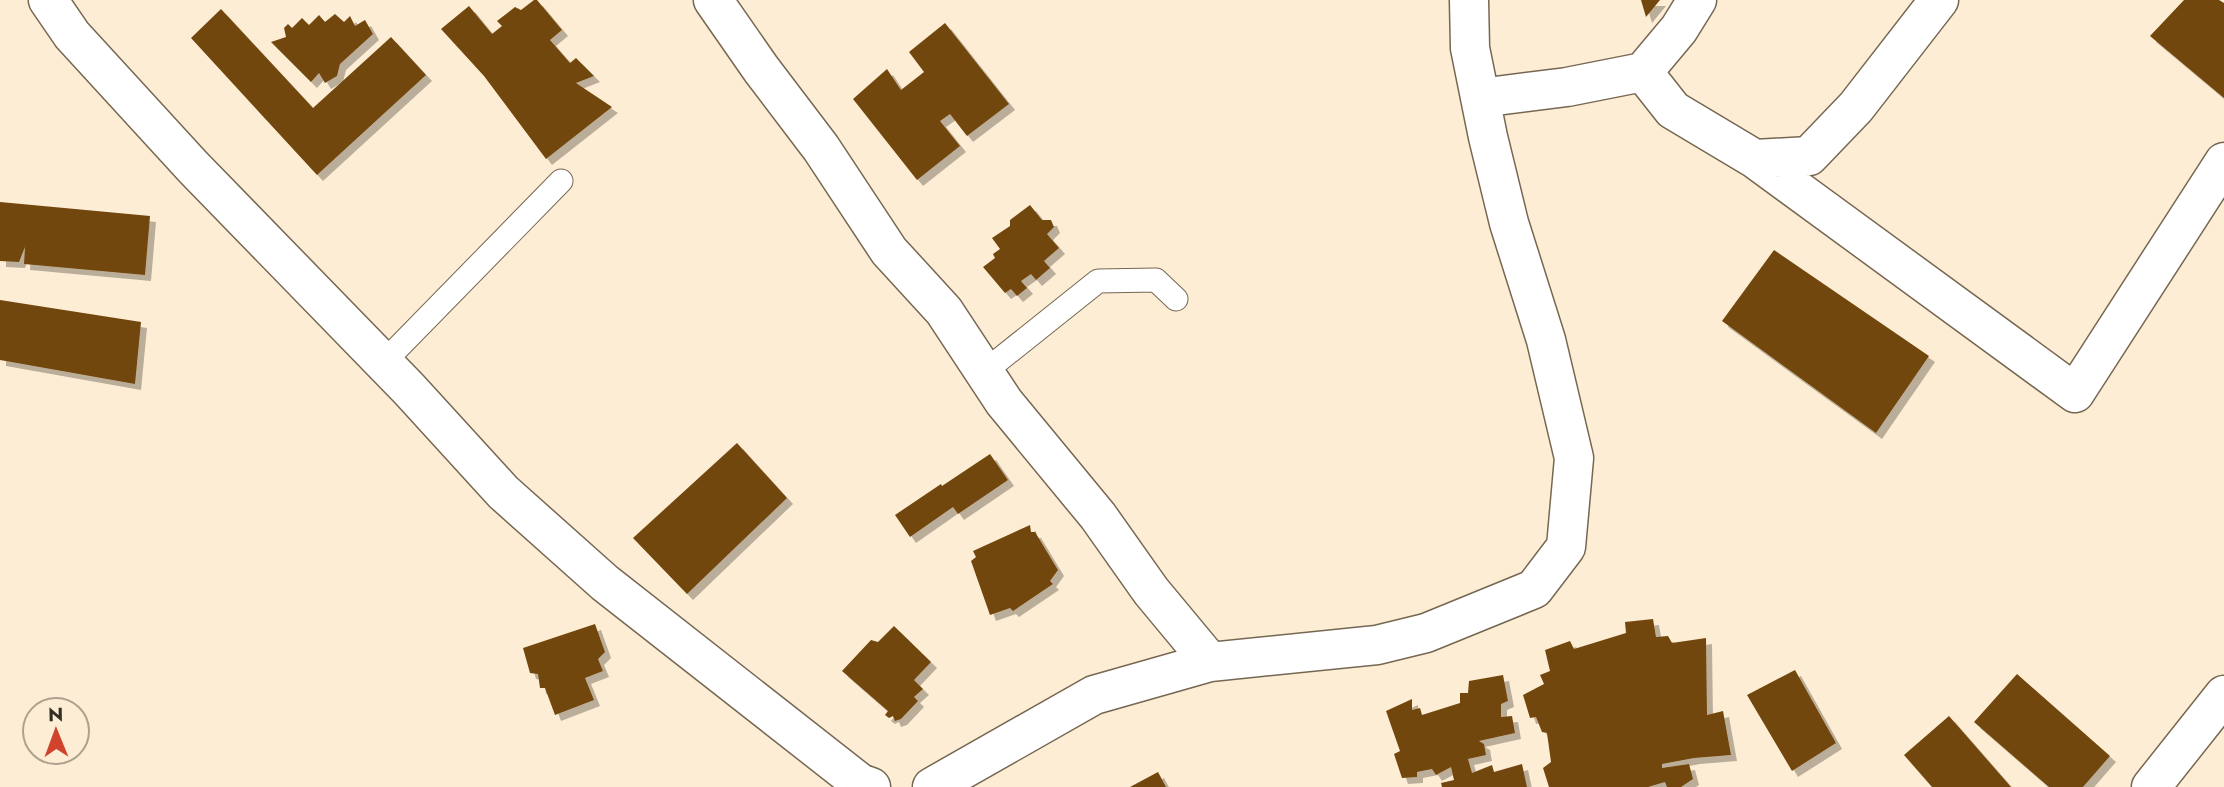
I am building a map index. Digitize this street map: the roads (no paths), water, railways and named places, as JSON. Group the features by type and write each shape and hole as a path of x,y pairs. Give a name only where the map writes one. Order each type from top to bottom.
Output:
{"street":[{"path":"48,0 72,35 165,136 503,492 605,583 860,783 871,787"},
{"path":"713,0 821,148 889,251 944,311 1004,402 1098,516 1151,591 1210,662"},
{"path":"932,787 1094,695 1210,662 1377,645 1426,633 1534,589 1566,547 1574,458 1546,340 1509,223 1480,98 1470,48 1469,0"},
{"path":"1480,98 1567,87 1643,72 1679,29 1696,0"},
{"path":"1755,159 1809,156 1856,107 1939,0"},
{"path":"1643,72 1673,110 1755,159 2074,393 2224,162"},
{"path":"2151,787 2224,695"}],"lane":[{"path":"383,363 561,181"},
{"path":"984,372 1098,281 1156,280 1176,299"}]}
